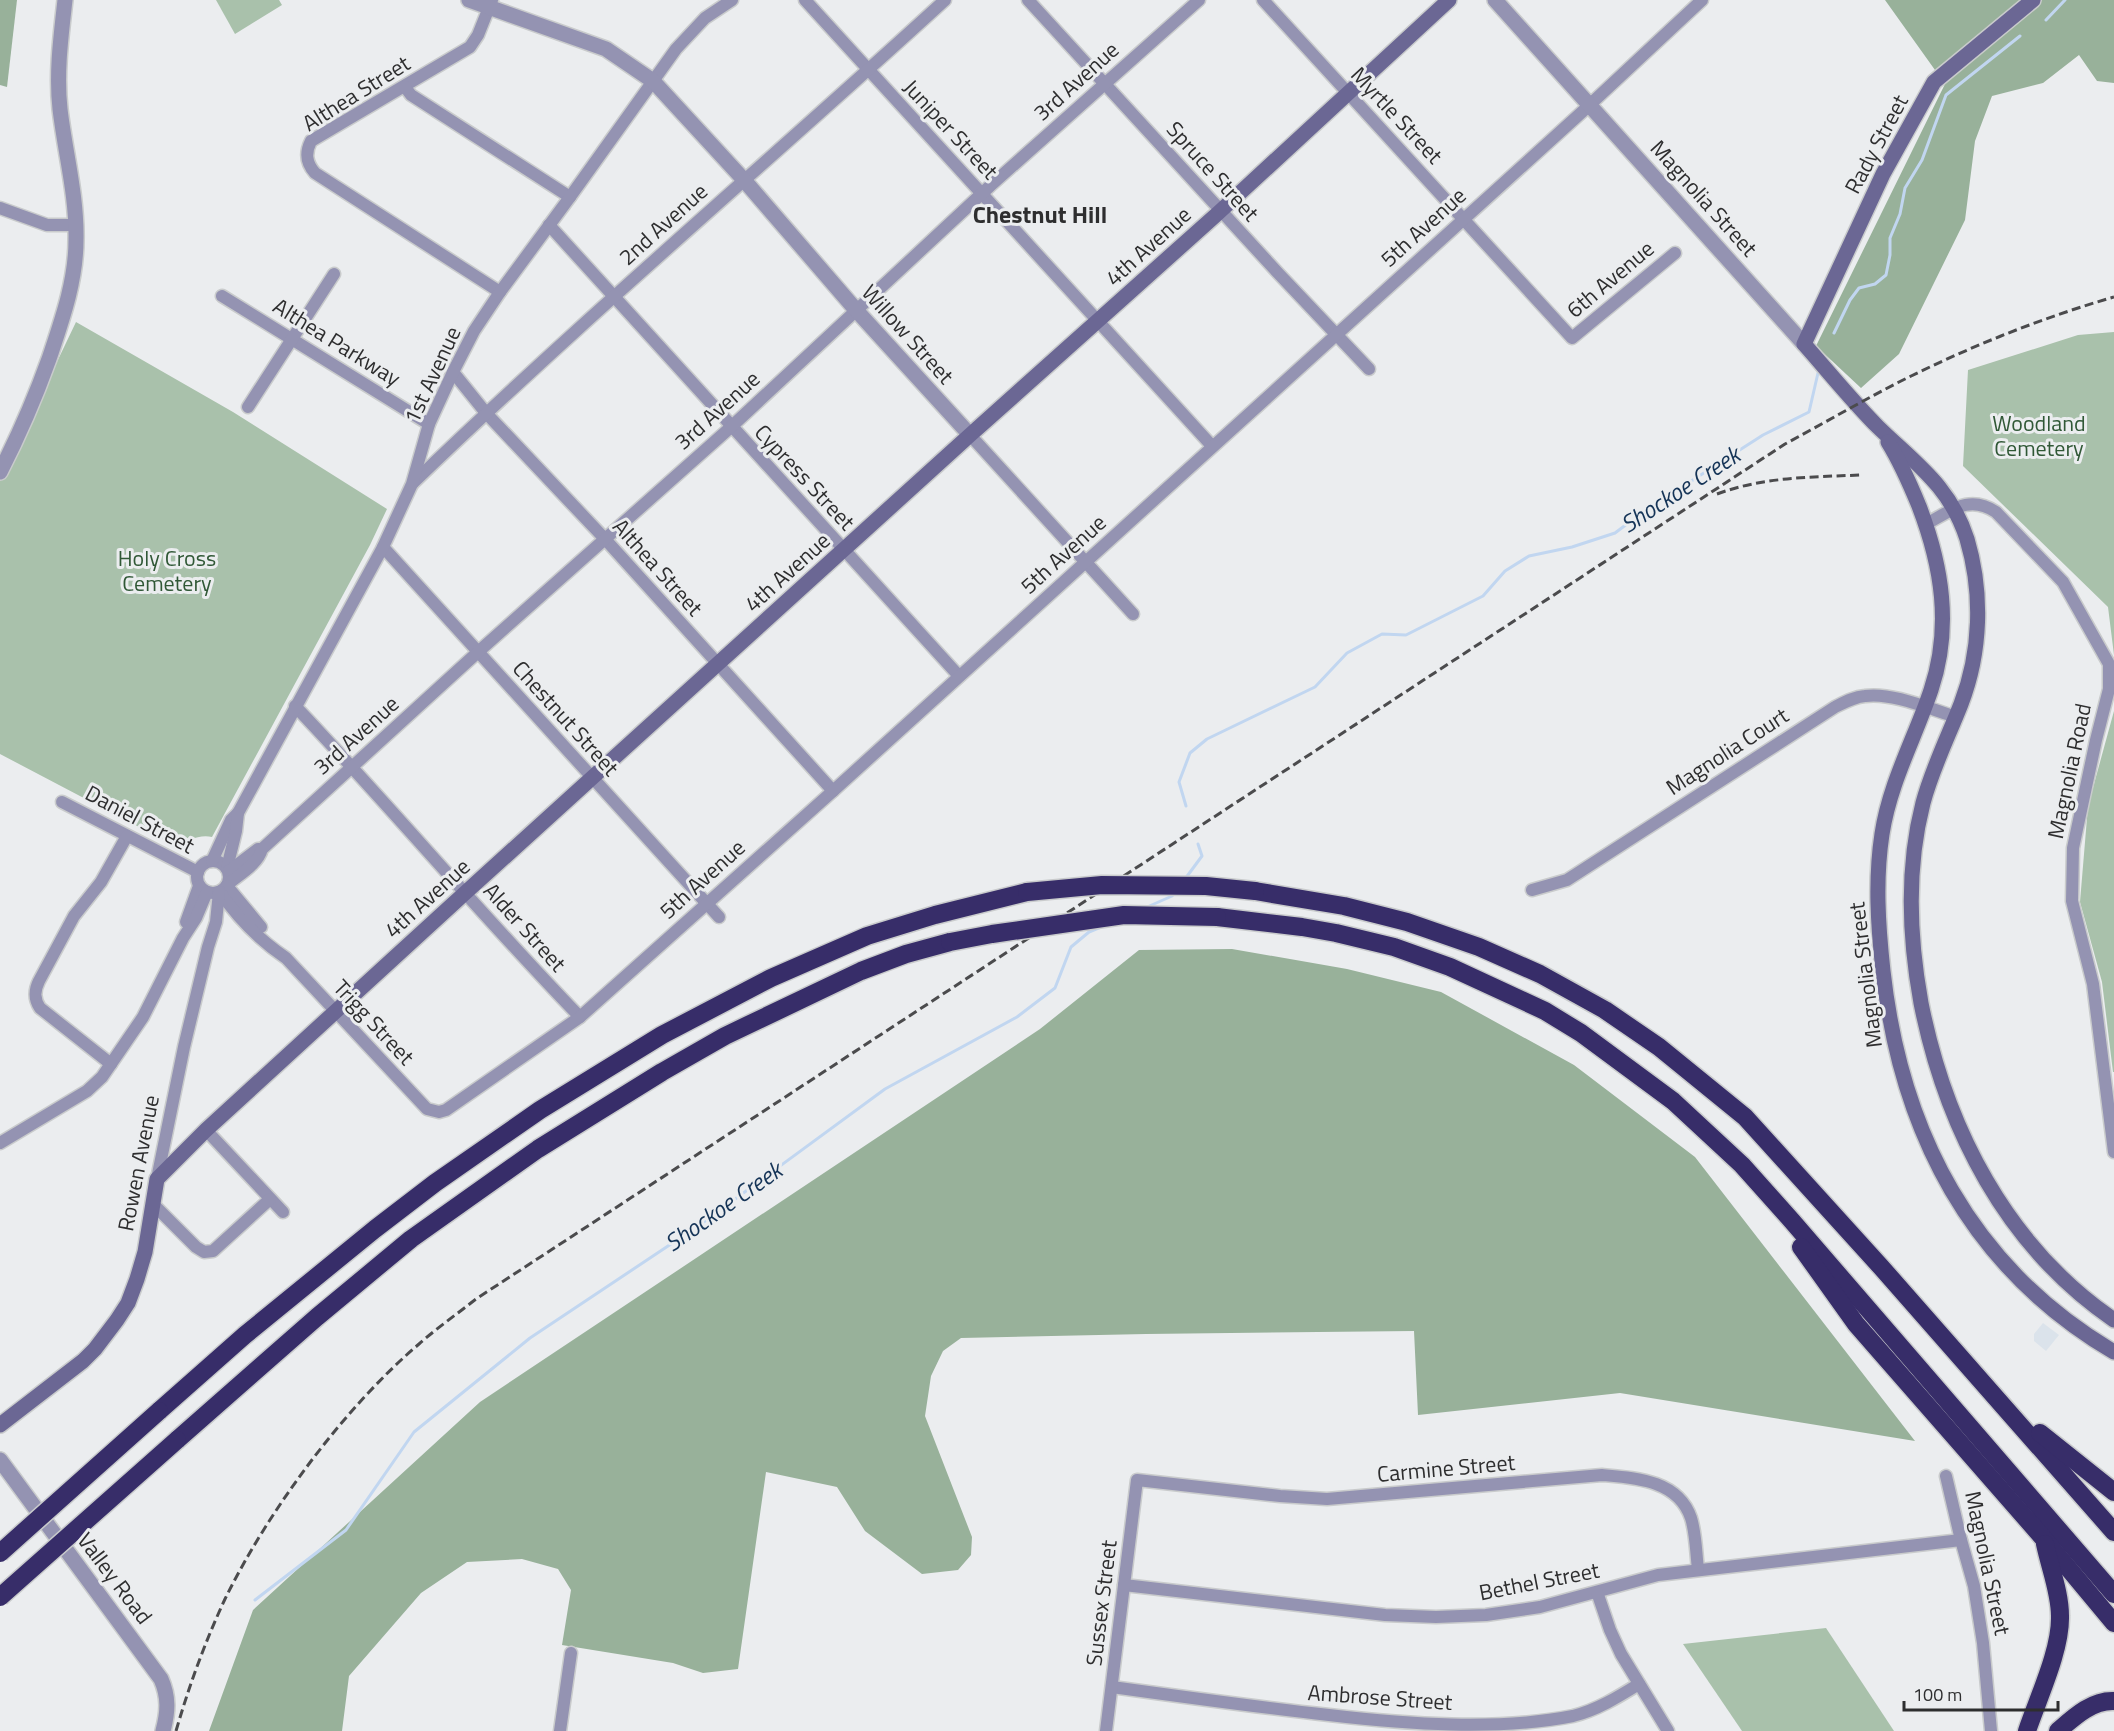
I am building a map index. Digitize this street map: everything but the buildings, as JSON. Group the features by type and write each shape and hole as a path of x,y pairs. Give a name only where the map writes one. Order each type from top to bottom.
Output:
{"highway":[{"path":"0,1553 245,1335 375,1229 540,1110 662,1035 771,978 867,936 935,915 1027,892 1102,885 1206,886 1255,891 1344,906 1407,922 1479,947 1540,974 1605,1010 1659,1047 1745,1117 2000,1400 2114,1532"},
{"path":"0,1597 317,1317 411,1239 538,1149 662,1072 725,1036 861,971 906,954 992,934 1124,915 1217,917 1336,933 1394,947 1491,984 1545,1011 1581,1033 1673,1101 1742,1165 2114,1594"},
{"path":"1742,1165 1856,1324 2044,1539 2114,1623"},
{"path":"2000,1400 2114,1492"},
{"path":"2026,1731 2055,1651 2060,1618 2057,1591 2044,1539"},
{"path":"2058,1731 2078,1713 2105,1701 2114,1701"}],"main road":[{"name":"4th Avenue","path":"157,1179 206,1130 465,893 1220,211 1449,0"},
{"name":"Rady Street","path":"1804,344 1883,174 1934,82 2033,0"},
{"name":"Magnolia Street","path":"1804,344 1878,427 1905,451 1943,491 1955,509 1968,542 1973,563 1978,616 1972,669 1956,717 1934,768 1923,802 1916,838 1911,916 1917,976 1935,1063 1958,1128 1974,1161 2002,1206 2023,1234 2055,1270 2114,1320"},
{"name":"Magnolia Street","path":"1878,427 1899,460 1926,524 1940,576 1943,620 1938,664 1925,707 1889,798 1877,880 1878,924 1886,993 1899,1062 1921,1130 1947,1183 1973,1223 2018,1277 2044,1302 2114,1352"},
{"name":"Rowen Avenue","path":"0,1425 74,1369 95,1350 128,1303 138,1279 145,1251 157,1179"}],"street":[{"path":"0,472 24,424 66,308 74,275 76,225 59,92 65,0"},
{"name":"Willow Street","path":"469,0 491,4 606,49 653,81 744,180 856,310 1133,614"},
{"name":"1st Avenue","path":"212,861 231,820 238,813 383,547 412,484 429,424 474,331 676,49 705,18 732,0"},
{"name":"Juniper Street","path":"806,0 868,71 983,193 1212,446"},
{"name":"2nd Avenue","path":"412,484 614,296 945,0"},
{"name":"Spruce Street","path":"1028,0 1220,211 1369,369"},
{"name":"3rd Avenue","path":"219,885 254,863 262,849 478,652 731,427 1104,83 1199,0"},
{"name":"Myrtle Street","path":"1263,0 1572,338"},
{"name":"Magnolia Street","path":"1495,0 1804,344"},
{"name":"5th Avenue","path":"433,1112 446,1110 580,1017 833,791 1590,105 1702,0"},
{"name":"Althea Street","path":"491,4 470,47 311,141 307,150 307,159 310,168 315,173 500,292"},
{"path":"405,87 411,95 570,197"},
{"path":"0,208 46,225 76,225"},
{"name":"Cypress Street","path":"549,225 959,676"},
{"name":"6th Avenue","path":"1572,338 1675,253"},
{"path":"249,407 334,273"},
{"name":"Althea Parkway","path":"222,296 429,424"},
{"name":"Althea Street","path":"453,372 486,413 605,539 833,791"},
{"name":"Magnolia Road","path":"1926,524 1968,504 1978,503 1996,512 2063,582 2109,664 2109,689 2073,848 2072,902 2093,984 2114,1152"},
{"name":"Chestnut Street","path":"383,547 719,917"},
{"name":"Magnolia Court","path":"1532,890 1567,880 1834,707 1850,699 1866,695 1883,696 1956,717"},
{"name":"Alder Street","path":"295,706 353,767 521,956 580,1017"},
{"name":"Daniel Street","path":"62,802 198,872"},
{"name":"1st Avenue","path":"219,885 236,831 238,813"},
{"path":"111,1064 40,1008 35,993 39,981 74,916 101,882 127,836"},
{"path":"0,1143 87,1091 102,1077 143,1017 183,938 219,885 220,862 212,861 203,865 198,872 219,885"},
{"name":"Rowen Avenue","path":"157,1179 174,1093 208,947 216,922 219,885"},
{"name":"Trigg Street","path":"219,885 282,948 286,958 393,1074 427,1109 433,1112"},
{"path":"206,1130 283,1212"},
{"path":"153,1204 196,1247 204,1252 213,1251 270,1199"},
{"name":"Valley Road","path":"0,1460 161,1679 168,1704 163,1731"},
{"name":"Carmine Street","path":"1137,1480 1280,1496 1327,1498 1602,1475 1634,1478 1670,1490 1683,1502 1694,1533 1698,1569"},
{"name":"Magnolia Street","path":"1946,1476 1974,1586 1983,1643 1991,1731"},
{"name":"Sussex Street","path":"1106,1731 1137,1480"},
{"name":"Bethel Street","path":"1124,1585 1385,1615 1436,1617 1497,1614 1540,1607 1658,1575 1961,1540"},
{"path":"1596,1592 1610,1630 1668,1731"},
{"path":"560,1731 571,1653"},
{"name":"Ambrose Street","path":"1112,1687 1324,1715 1441,1725 1521,1724 1575,1716 1598,1708 1639,1684"}],"shaded area":[{"path":"2043,1323 2059,1335 2046,1351 2034,1341 2034,1334"}],"green space":[{"path":"0,0 17,0 7,87 0,85"},
{"path":"216,0 279,0 282,5 235,34"},
{"path":"1885,0 2114,0 2114,83 2097,81 2079,55 2043,83 1992,96 1975,141 1965,220 1899,354 1861,388 1816,346 1945,84"},
{"name":"Holy Cross Cemetery","path":"76,322 233,412 387,509 370,545 212,837 193,838 177,847 0,754 0,481"},
{"name":"Woodland Cemetery","path":"2114,332 2114,655 2108,607 1963,466 1968,370 2078,335"},
{"path":"2114,711 2113,1072 2102,982 2080,902 2088,806"},
{"path":"1232,949 1347,969 1441,992 1574,1065 1695,1157 1915,1441 1620,1393 1418,1415 1414,1331 961,1338 943,1351 931,1376 925,1416 972,1537 971,1555 958,1570 922,1574 865,1531 837,1487 766,1472 738,1669 703,1673 673,1663 562,1645 571,1590 558,1569 522,1559 467,1562 421,1593 349,1676 342,1731 209,1731 253,1610 480,1402 1040,1029 1139,950"},
{"path":"1826,1628 1894,1731 1742,1731 1683,1644"}],"waterway":[{"name":"Shockoe Creek","path":"2046,20 2065,0"},
{"name":"Shockoe Creek","path":"1834,333 1850,300 1859,288 1875,284 1886,275 1890,255 1890,238 1900,214 1905,188 1922,160 1946,95 2020,36"},
{"name":"Shockoe Creek","path":"1186,806 1179,782 1190,753 1207,739 1315,687 1347,653 1382,634 1406,635 1483,596 1505,571 1529,556 1572,547 1615,533 1643,512 1763,435 1809,412 1818,373"},
{"name":"Shockoe Creek","path":"1185,879 1202,856 1198,844"},
{"name":"Shockoe Creek","path":"1145,908 1174,894"},
{"name":"Shockoe Creek","path":"255,1600 346,1530 414,1432 530,1338 701,1224 885,1089 1017,1017 1055,988 1071,947 1089,932 1101,927"}],"railway":[{"path":"176,1731 198,1664 225,1599 263,1531 310,1462 363,1398 391,1370 419,1344 476,1299 1785,444 1886,389 1953,356 2032,324 2114,297"},
{"path":"1717,494 1770,481 1860,475"}],"district":[{"name":"Chestnut Hill","path":"1040,214"}]}
